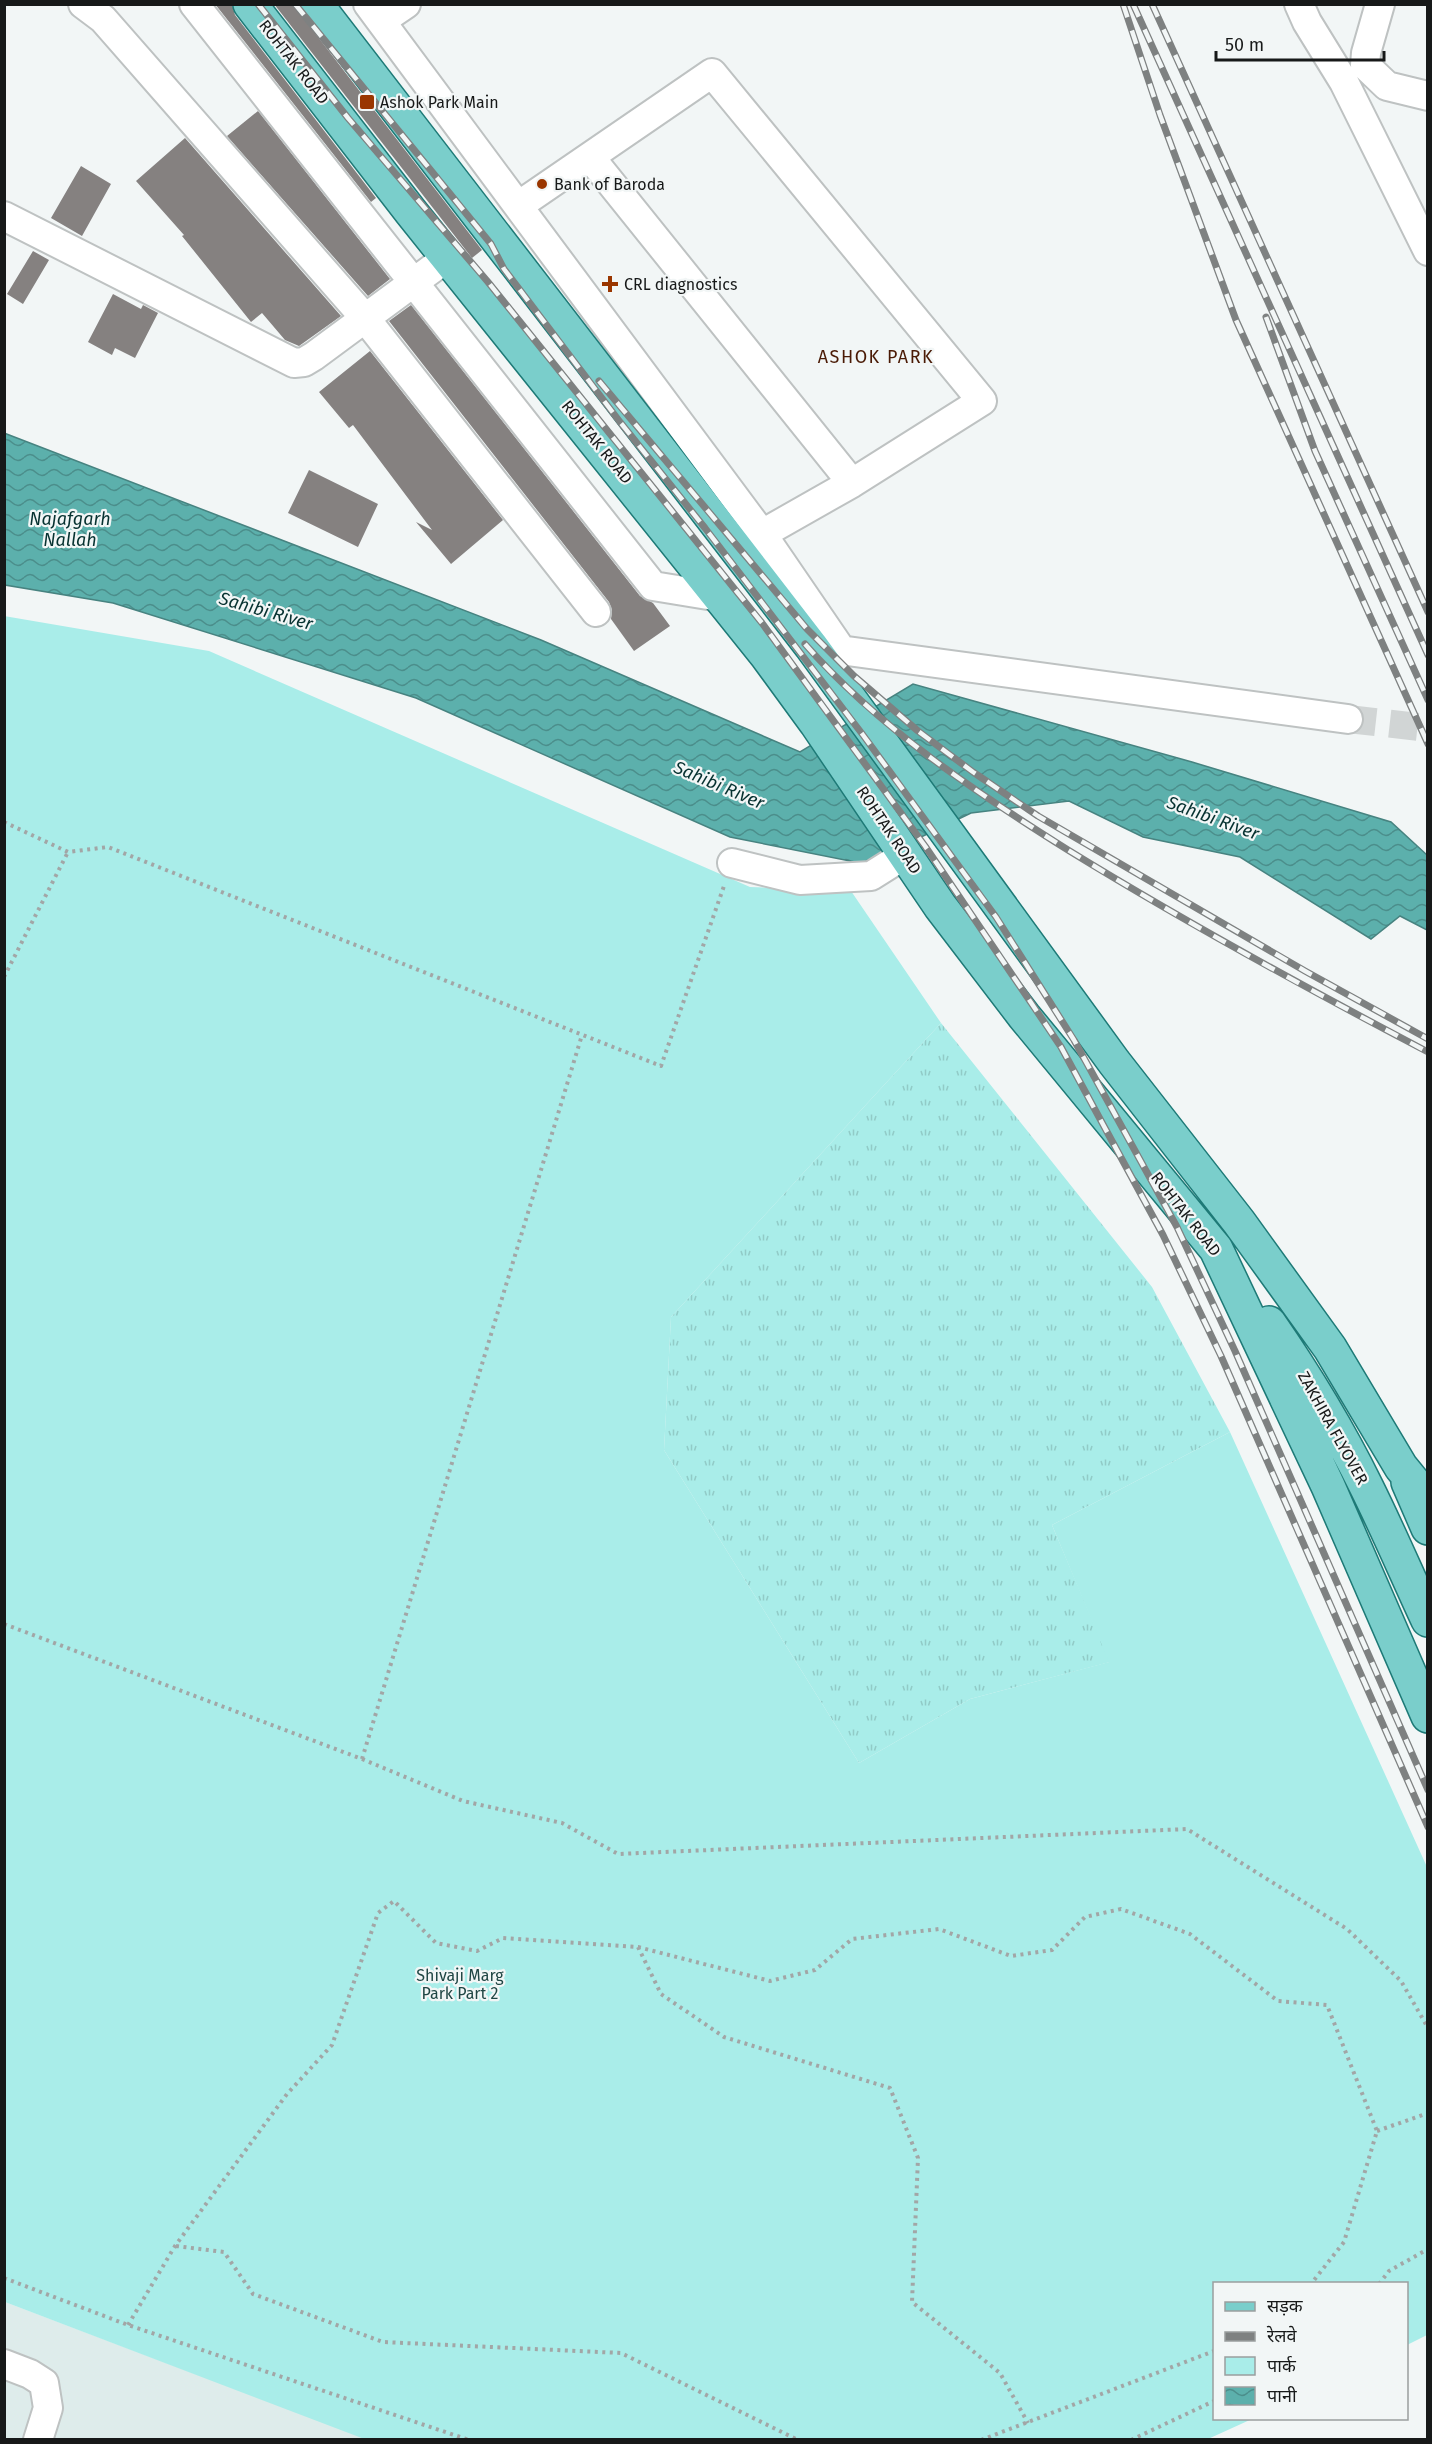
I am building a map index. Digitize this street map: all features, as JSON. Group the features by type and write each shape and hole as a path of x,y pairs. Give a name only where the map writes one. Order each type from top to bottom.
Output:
{"main road":[{"name":"ROHTAK ROAD","path":"250,4 448,257 767,656 816,723 940,906 1024,1016 1216,1249 1328,1486 1428,1716"},
{"path":"316,4 827,648 855,707 1114,1062 1239,1222 1323,1338 1401,1467 1428,1528"},
{"name":"ZAKHIRA FLYOVER","path":"1216,1249 1299,1366 1339,1436 1366,1485 1428,1620"},
{"path":"1401,1467 1428,1500"}],"street":[{"path":"83,4 102,19 365,318 596,612"},
{"path":"194,4 415,281 653,586 720,597"},
{"path":"406,4 374,13 762,534 827,648 1348,719"},
{"path":"1299,4 1344,82 1428,251"},
{"path":"1380,4 1365,52 1365,65 1387,86 1428,96"},
{"path":"518,206 712,73 982,401 852,483 762,534"},
{"path":"590,157 852,483"},
{"path":"4,216 294,363 304,362 448,257"},
{"path":"732,862 800,880 848,878 871,876 906,854"},
{"path":"4,2364 30,2374 44,2384 48,2408 38,2439"}],"path":[{"path":"4,822 68,852 108,847 661,1066 732,862"},
{"path":"4,977 68,852"},
{"path":"362,1759 582,1035"},
{"path":"4,1624 362,1759 463,1801 562,1823 618,1854 1187,1829 1347,1929 1401,1981 1428,2028"},
{"path":"128,2325 175,2246 287,2094 332,2045 378,1913 394,1901 436,1943 477,1951 503,1938 638,1947 770,1981 815,1970 852,1939 939,1929 1011,1956 1052,1950 1085,1917 1121,1909 1190,1934 1278,2001 1327,2005 1377,2131 1344,2242 1312,2282"},
{"path":"638,1947 661,1994 724,2037 890,2088 918,2158 912,2302 1000,2373 1028,2423"},
{"path":"1377,2131 1428,2113"},
{"path":"175,2246 224,2252 253,2294 383,2342 621,2353 798,2439"},
{"path":"1380,2282 1389,2271 1428,2249"},
{"path":"4,2278 128,2325 469,2439"},
{"path":"981,2439 1213,2351"},
{"path":"1131,2439 1213,2402"}],"shaded area":[{"path":"5,2302 367,2439 5,2439"}],"green space":[{"name":"Shivaji Marg Park Part 2","path":"4,616 209,651 750,887 851,891 941,1023 671,1317 664,1450 859,1763 970,1699 1109,1662 1052,1525 1230,1432 1427,1867 1427,2335 1408,2344 1408,2282 1213,2282 1213,2420 1250,2420 1208,2439 367,2440 5,2302"},
{"path":"941,1023 1152,1287 1230,1432 1052,1525 1110,1662 970,1699 859,1763 664,1450 671,1317"}],"water":[{"name":"Najafgarh Nallah","path":"4,433 541,640 800,752 913,684 1192,762 1391,822 1427,855 1427,930 1400,916 1371,939 1240,857 1143,837 1069,801 971,813 865,864 730,837 416,698 113,603 5,585"}],"building":[{"path":"215,4 232,4 235,15 376,198 371,202"},
{"path":"274,4 298,4 301,15 482,250 472,258"},
{"path":"258,111 390,279 368,296 227,136"},
{"path":"185,138 341,316 299,346 285,340 262,313 251,322 182,236 184,235 136,181"},
{"path":"81,166 111,184 82,236 51,218"},
{"path":"33,251 49,260 23,304 7,294"},
{"path":"113,294 141,309 143,305 158,313 135,358 115,348 112,355 88,342"},
{"path":"411,305 640,596 653,603 670,626 634,651 611,619 612,610 609,602 389,321"},
{"path":"370,351 503,520 451,564 416,522 432,530 353,425 349,428 319,392"},
{"path":"309,470 378,504 358,547 288,513"}],"tunnel":[{"path":"1348,719 1428,728"}],"railway":[{"path":"258,4 348,118 488,282 762,623 925,846 1061,1047 1163,1235 1221,1356 1428,1827"},
{"path":"295,4 491,244 504,269 863,735 996,917 1074,1040 1177,1227 1235,1351 1428,1790"},
{"path":"1123,4 1160,115 1236,320 1428,744"},
{"path":"1133,4 1428,655"},
{"path":"1152,4 1428,612"},
{"path":"1266,317 1315,451 1428,700"},
{"path":"599,381 807,629 854,676 918,731 1038,816 1305,971 1428,1039"},
{"path":"805,644 834,675 896,731 998,805 1112,877 1201,929 1428,1052"}],"place":[{"name":"Ashok Park Main","path":"367,102"},
{"name":"Bank of Baroda","path":"542,184"},
{"name":"CRL diagnostics","path":"610,284"}],"district":[{"name":"ASHOK PARK","path":"876,357"}],"water label":[{"name":"Sahibi River","path":"266,611"},
{"name":"Sahibi River","path":"719,785"},
{"name":"Sahibi River","path":"1213,818"}]}
